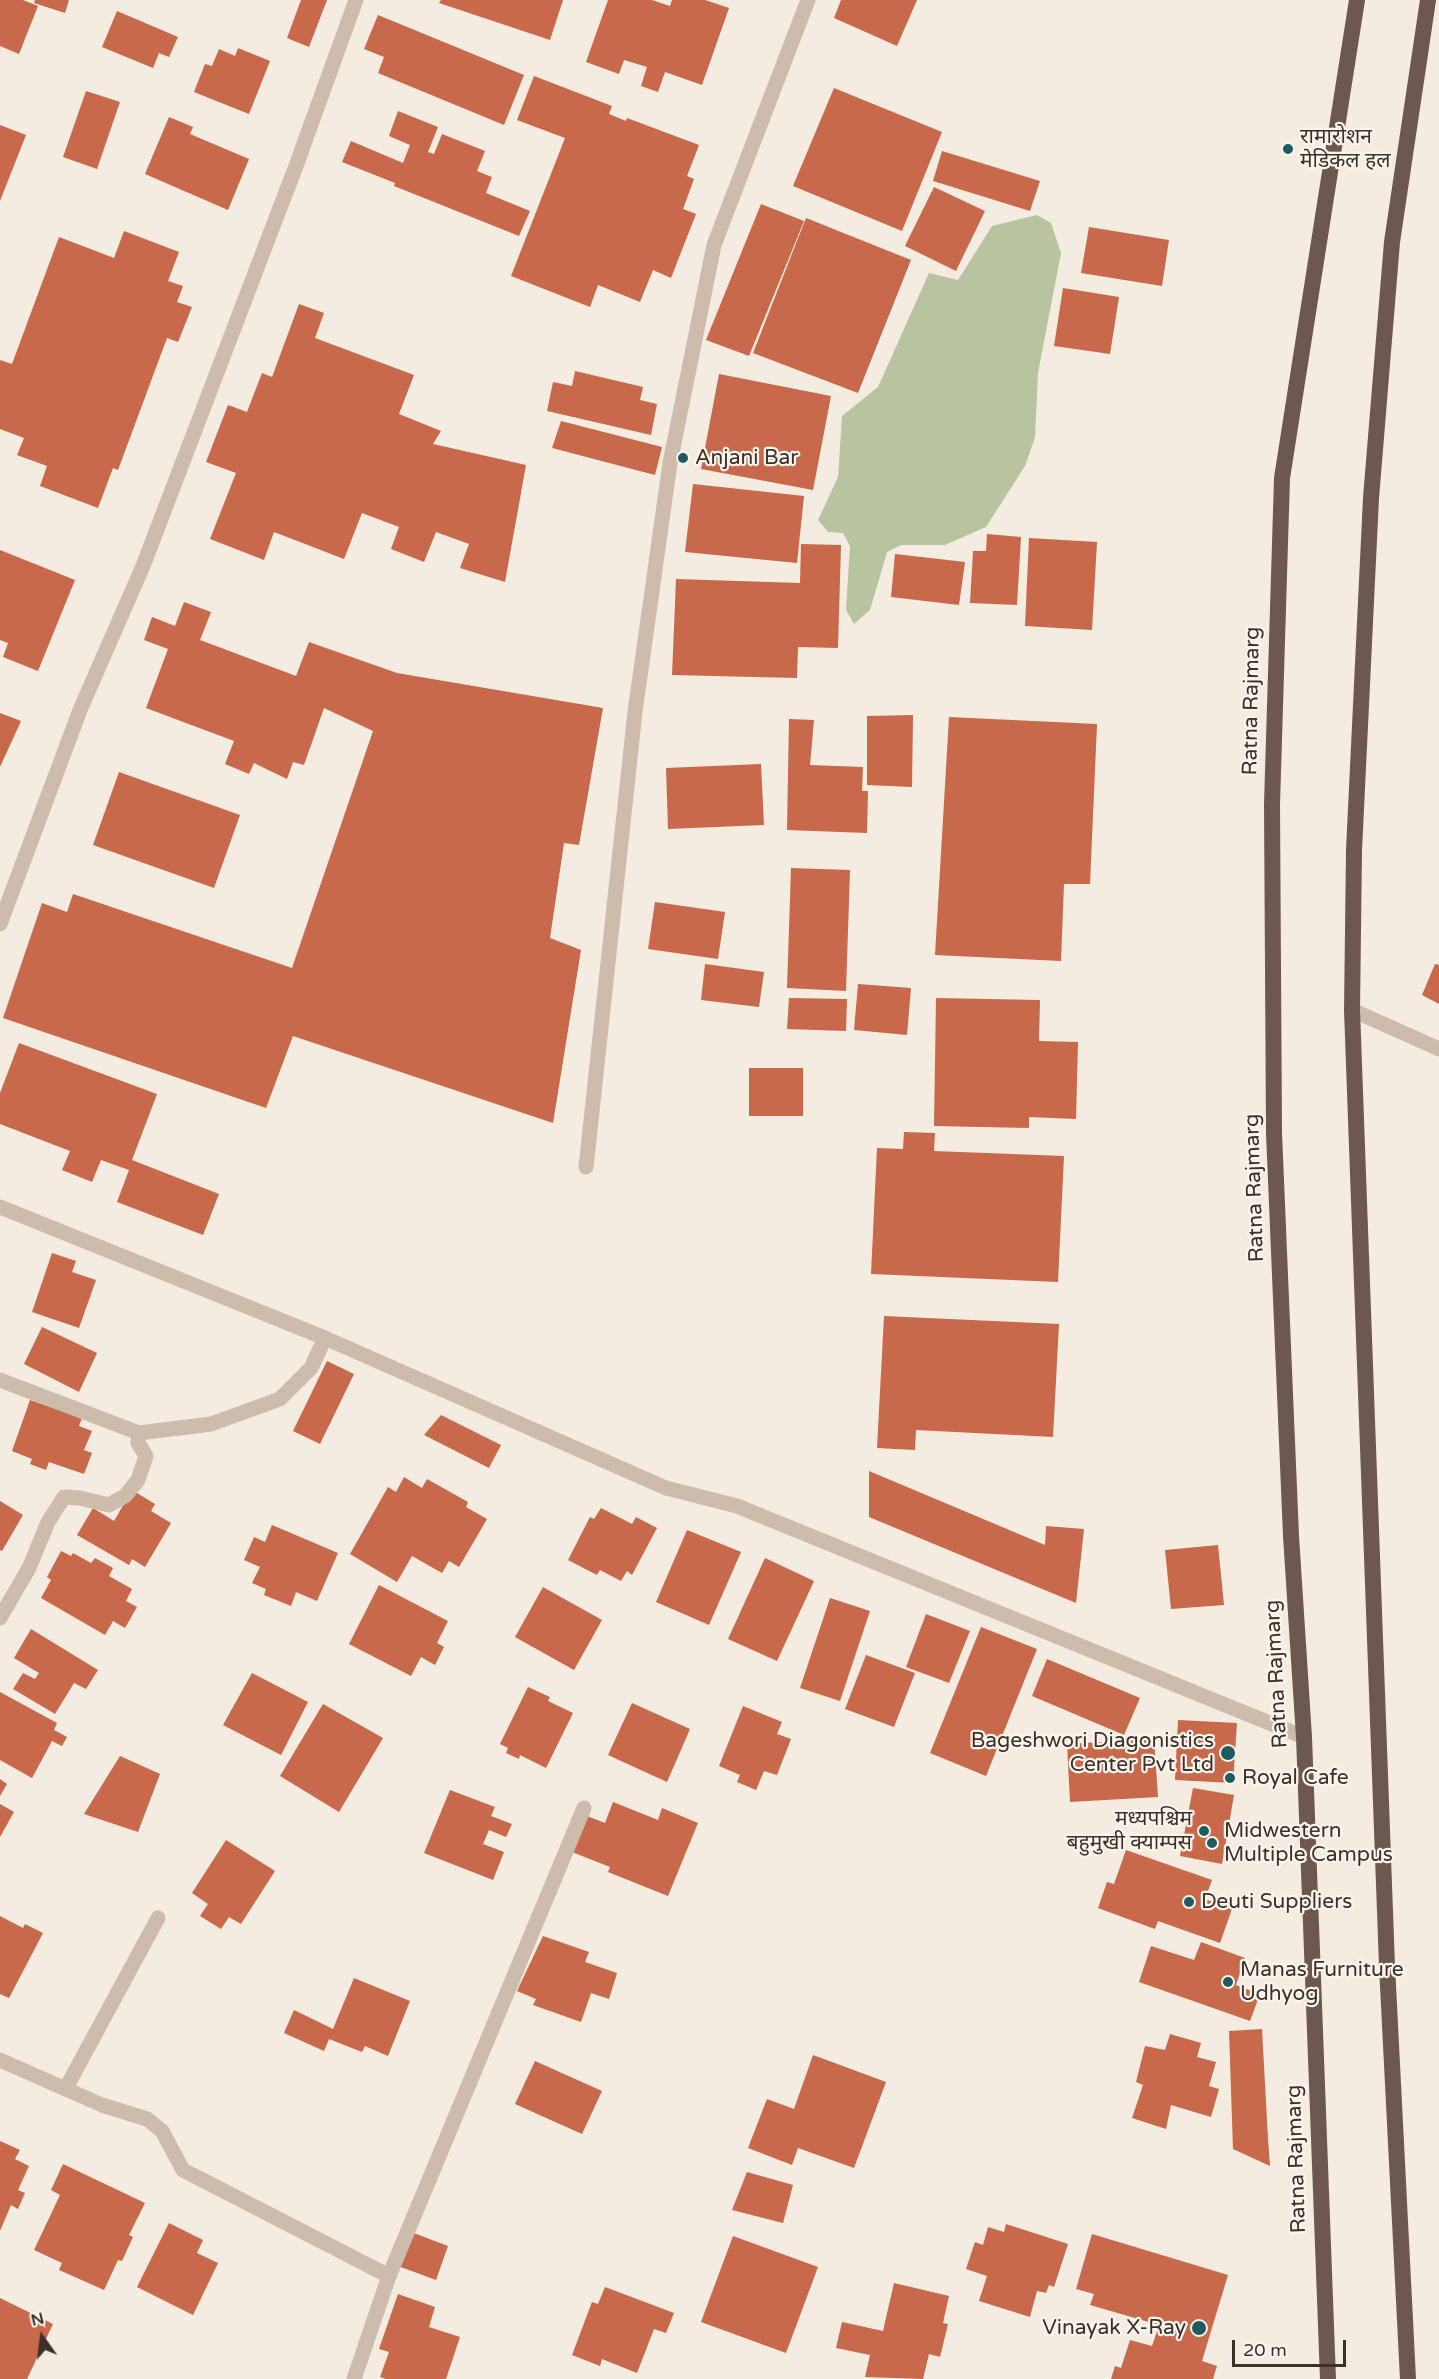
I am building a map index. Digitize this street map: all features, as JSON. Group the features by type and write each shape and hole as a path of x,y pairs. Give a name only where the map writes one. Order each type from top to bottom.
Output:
{"highway":[{"name":"Ratna Rajmarg","path":"1328,2379 1304,1737 1291,1536 1274,1133 1272,804 1282,478 1357,0"},
{"path":"1408,2379 1387,1966 1352,1010 1354,850 1371,498 1392,242 1428,0"}],"street":[{"path":"0,924 80,710 143,566 356,0"},
{"path":"586,1167 635,712 670,464 714,245 808,0"},
{"path":"1352,1010 1439,1049"},
{"path":"0,1207 325,1338 666,1488 737,1506 1304,1737"},
{"path":"0,1380 139,1433 211,1424 280,1399 311,1368 325,1338"},
{"path":"0,1618 29,1568 48,1522 64,1497 80,1498 109,1505 125,1496 138,1480 146,1456 138,1443 139,1433"},
{"path":"354,2379 389,2276 584,1808"},
{"path":"66,2088 158,1918"},
{"path":"0,2060 102,2105 147,2119 162,2131 183,2170 389,2276"}],"green space":[{"path":"1037,215 1051,223 1061,253 1038,373 1035,437 1025,466 986,527 945,545 901,545 887,552 870,610 854,624 846,610 850,546 843,533 828,532 818,520 838,477 842,416 878,387 929,273 958,280 992,226"}],"building":[{"path":"0,0 23,0 38,6 19,54 0,46"},
{"path":"35,0 69,0 65,13 34,3"},
{"path":"301,0 327,0 309,47 287,38"},
{"path":"441,0 563,0 550,40 439,3"},
{"path":"608,0 652,0 670,6 672,0 705,0 729,8 702,85 665,72 658,92 641,86 647,67 624,60 619,74 586,62"},
{"path":"841,0 917,0 897,46 834,18"},
{"path":"117,11 178,37 169,57 159,53 153,68 102,47"},
{"path":"378,15 524,75 504,125 378,73 384,57 364,49"},
{"path":"238,48 270,61 249,114 194,92 205,64 212,66 219,49 235,56"},
{"path":"534,76 612,106 609,114 626,121 627,118 699,145 687,176 694,179 683,209 696,214 671,278 653,270 640,302 598,285 590,307 511,276 565,138 517,120"},
{"path":"834,88 942,132 902,231 793,186"},
{"path":"86,91 120,102 97,169 63,157"},
{"path":"398,111 438,127 428,152 434,154 442,134 485,151 477,171 492,177 486,193 530,211 519,236 394,186 395,183 342,162 351,141 403,163 410,145 389,136"},
{"path":"169,117 193,127 190,134 249,159 228,210 145,174"},
{"path":"0,125 26,135 0,201"},
{"path":"942,151 1040,181 1030,211 933,181"},
{"path":"934,187 985,211 956,271 905,246"},
{"path":"761,204 804,221 749,356 706,340"},
{"path":"806,218 911,260 858,393 753,353"},
{"path":"1089,227 1169,240 1162,286 1081,273"},
{"path":"124,231 179,252 168,281 183,286 177,302 192,307 178,342 167,338 118,470 113,468 98,508 40,486 47,466 17,455 24,438 0,429 0,360 12,364 59,237 114,258"},
{"path":"1063,288 1119,297 1110,354 1054,346"},
{"path":"299,304 324,313 315,338 414,375 399,414 441,431 433,444 526,465 505,582 460,568 469,544 436,532 424,562 391,549 399,527 362,513 344,559 274,532 264,560 210,539 236,473 206,462 228,405 247,412 262,373 272,377"},
{"path":"575,371 643,387 640,400 657,404 651,435 547,411 553,382 572,386"},
{"path":"719,374 831,396 813,490 701,469"},
{"path":"561,421 662,447 655,475 552,448"},
{"path":"693,484 804,496 797,563 685,552"},
{"path":"987,534 1021,537 1017,605 970,603 973,551 986,551"},
{"path":"1029,538 1097,542 1092,630 1025,626"},
{"path":"801,544 841,545 838,648 798,647 797,678 672,675 676,579 800,583"},
{"path":"0,550 75,580 38,671 3,657 8,643 0,640"},
{"path":"895,554 965,562 959,605 891,597"},
{"path":"184,602 211,612 200,640 296,676 309,642 397,673 603,708 579,845 564,843 550,938 581,950 553,1123 293,1036 266,1108 3,1018 42,903 67,912 73,894 292,968 373,731 324,708 304,765 293,762 287,779 254,763 249,774 225,764 234,741 146,708 168,649 144,640 152,617 175,626"},
{"path":"0,713 21,721 0,767"},
{"path":"913,715 912,787 867,785 867,716"},
{"path":"949,717 1097,724 1090,884 1064,884 1061,961 935,955"},
{"path":"789,719 814,720 810,765 863,767 862,791 868,791 867,833 787,830"},
{"path":"761,764 764,825 668,829 666,768"},
{"path":"119,772 240,815 214,888 93,845"},
{"path":"791,868 850,870 846,991 787,988"},
{"path":"655,902 725,912 718,959 648,949"},
{"path":"705,964 764,972 759,1007 701,1000"},
{"path":"1435,964 1439,965 1439,1004 1422,995"},
{"path":"858,984 911,988 907,1035 854,1030"},
{"path":"789,998 847,999 846,1031 787,1029"},
{"path":"936,998 1040,1000 1039,1041 1078,1042 1076,1119 1029,1117 1029,1128 934,1126"},
{"path":"19,1043 157,1094 132,1160 219,1194 203,1235 117,1202 129,1170 101,1160 92,1182 62,1170 70,1151 0,1124 0,1093"},
{"path":"749,1068 803,1068 803,1116 749,1116"},
{"path":"904,1132 935,1133 934,1151 1064,1156 1058,1282 871,1274 877,1148 903,1149"},
{"path":"52,1253 76,1261 72,1272 96,1280 79,1328 32,1312"},
{"path":"884,1316 1059,1324 1053,1437 916,1430 915,1450 877,1448"},
{"path":"42,1327 97,1353 79,1392 24,1364"},
{"path":"327,1361 354,1374 320,1444 293,1431"},
{"path":"30,1400 82,1418 79,1426 92,1431 84,1450 92,1453 84,1474 49,1462 46,1470 30,1464 32,1459 12,1451"},
{"path":"441,1415 501,1445 489,1468 424,1435"},
{"path":"869,1471 1045,1545 1046,1526 1084,1529 1076,1603 869,1517"},
{"path":"404,1477 422,1488 427,1479 468,1502 466,1507 487,1519 459,1567 449,1561 442,1573 412,1556 397,1582 350,1554 388,1487 396,1492"},
{"path":"132,1490 155,1504 151,1511 171,1523 145,1567 132,1559 129,1565 77,1535 93,1508 114,1521"},
{"path":"0,1501 23,1515 2,1551 0,1550"},
{"path":"601,1508 632,1524 636,1517 657,1528 632,1575 627,1571 621,1581 600,1570 597,1575 568,1560 590,1517 594,1519"},
{"path":"272,1525 338,1553 317,1601 296,1592 291,1606 264,1595 266,1589 252,1583 260,1567 244,1560 254,1537 265,1542"},
{"path":"687,1530 741,1552 709,1625 656,1602"},
{"path":"1218,1545 1224,1605 1171,1609 1165,1550"},
{"path":"61,1551 71,1556 73,1553 91,1563 95,1558 113,1568 109,1576 132,1589 126,1601 137,1607 125,1628 113,1621 105,1635 41,1598 51,1580 47,1577"},
{"path":"765,1558 814,1581 777,1661 728,1639"},
{"path":"379,1585 448,1621 437,1643 444,1647 435,1665 421,1657 411,1676 349,1644"},
{"path":"543,1587 602,1620 574,1670 515,1637"},
{"path":"830,1598 870,1611 840,1701 800,1688"},
{"path":"926,1614 970,1631 949,1683 906,1667"},
{"path":"981,1627 1037,1649 986,1776 930,1753"},
{"path":"31,1629 98,1670 86,1689 74,1683 55,1714 13,1689 23,1673 35,1679 39,1673 14,1658"},
{"path":"866,1655 915,1673 894,1727 845,1709"},
{"path":"1047,1659 1140,1698 1124,1735 1032,1696"},
{"path":"252,1673 308,1702 281,1755 223,1725"},
{"path":"528,1687 550,1697 548,1701 573,1713 546,1768 520,1755 519,1759 506,1753 508,1748 500,1744"},
{"path":"0,1692 57,1723 54,1730 67,1737 62,1746 52,1741 32,1778 0,1760"},
{"path":"632,1703 690,1729 667,1782 608,1755"},
{"path":"323,1704 383,1738 339,1812 280,1776"},
{"path":"743,1706 782,1722 777,1734 791,1739 777,1775 764,1771 756,1790 737,1782 740,1775 719,1766"},
{"path":"1178,1720 1237,1723 1233,1783 1175,1780"},
{"path":"1154,1739 1158,1797 1070,1802 1067,1744"},
{"path":"120,1756 160,1774 138,1832 84,1814"},
{"path":"0,1779 7,1784 0,1796"},
{"path":"1193,1788 1234,1795 1222,1864 1180,1856"},
{"path":"450,1790 495,1807 491,1816 512,1824 506,1837 489,1830 483,1844 504,1852 493,1880 424,1853"},
{"path":"613,1802 658,1820 662,1808 698,1823 668,1896 608,1872 610,1867 572,1852 587,1816 605,1823"},
{"path":"0,1804 14,1812 0,1837"},
{"path":"226,1840 275,1871 241,1924 229,1917 221,1929 200,1916 208,1904 192,1893"},
{"path":"1126,1850 1212,1880 1205,1899 1232,1909 1220,1943 1158,1921 1155,1929 1098,1908 1107,1882 1114,1884"},
{"path":"0,1916 23,1928 25,1924 43,1933 9,1998 0,1994"},
{"path":"543,1936 589,1952 585,1962 617,1973 609,1999 591,1993 581,2022 533,2005 536,1999 517,1991"},
{"path":"1201,1942 1245,1958 1236,1985 1260,1994 1250,2021 1139,1982 1151,1946 1194,1960"},
{"path":"354,1978 410,2001 388,2056 365,2046 362,2052 329,2039 324,2051 284,2033 294,2010 333,2029"},
{"path":"1262,2029 1270,2166 1233,2149 1229,2031"},
{"path":"1170,2034 1201,2043 1197,2057 1216,2062 1209,2086 1219,2089 1211,2117 1171,2105 1166,2129 1132,2118 1143,2085 1136,2082 1145,2046 1165,2050"},
{"path":"813,2055 886,2082 854,2168 798,2148 792,2165 748,2148 767,2099 794,2109"},
{"path":"535,2061 602,2091 582,2134 515,2104"},
{"path":"0,2141 20,2150 15,2159 29,2166 18,2190 25,2193 18,2209 11,2205 0,2231"},
{"path":"63,2164 145,2203 129,2235 133,2237 122,2261 118,2260 104,2290 59,2270 62,2263 34,2250 60,2195 51,2190"},
{"path":"747,2172 793,2185 783,2223 732,2210"},
{"path":"169,2223 203,2240 197,2253 218,2263 193,2315 137,2287"},
{"path":"1006,2224 1068,2244 1054,2287 1049,2285 1046,2293 1037,2291 1030,2317 979,2301 987,2276 966,2269 975,2242 983,2245 988,2227 1004,2232"},
{"path":"411,2232 448,2246 436,2280 398,2266"},
{"path":"1092,2234 1228,2275 1202,2361 1217,2366 1213,2379 1111,2379 1115,2366 1121,2368 1130,2340 1152,2346 1159,2325 1090,2305 1094,2294 1076,2289"},
{"path":"733,2236 818,2267 786,2353 701,2322"},
{"path":"894,2283 949,2296 943,2323 948,2324 940,2357 929,2354 923,2379 865,2377 870,2355 836,2348 842,2322 883,2331"},
{"path":"605,2287 674,2313 666,2333 654,2329 637,2373 602,2359 600,2366 572,2355 592,2302 598,2304"},
{"path":"398,2294 435,2307 429,2327 460,2337 446,2379 386,2379 380,2377 389,2352 379,2349"},
{"path":"0,2298 53,2324 27,2379 0,2379"}],"place":[{"name":"रामारोशन मेडिकल हल","path":"1288,149"},
{"name":"Anjani Bar","path":"683,458"},
{"name":"Bageshwori Diagonistics Center Pvt Ltd","path":"1228,1753"},
{"name":"Royal Cafe","path":"1230,1778"},
{"name":"मध्यपश्चिम बहुमुखी क्याम्पस","path":"1204,1831"},
{"name":"Midwestern Multiple Campus","path":"1212,1843"},
{"name":"Deuti Suppliers","path":"1189,1902"},
{"name":"Manas Furniture Udhyog","path":"1228,1982"},
{"name":"Vinayak X-Ray","path":"1199,2328"}]}
